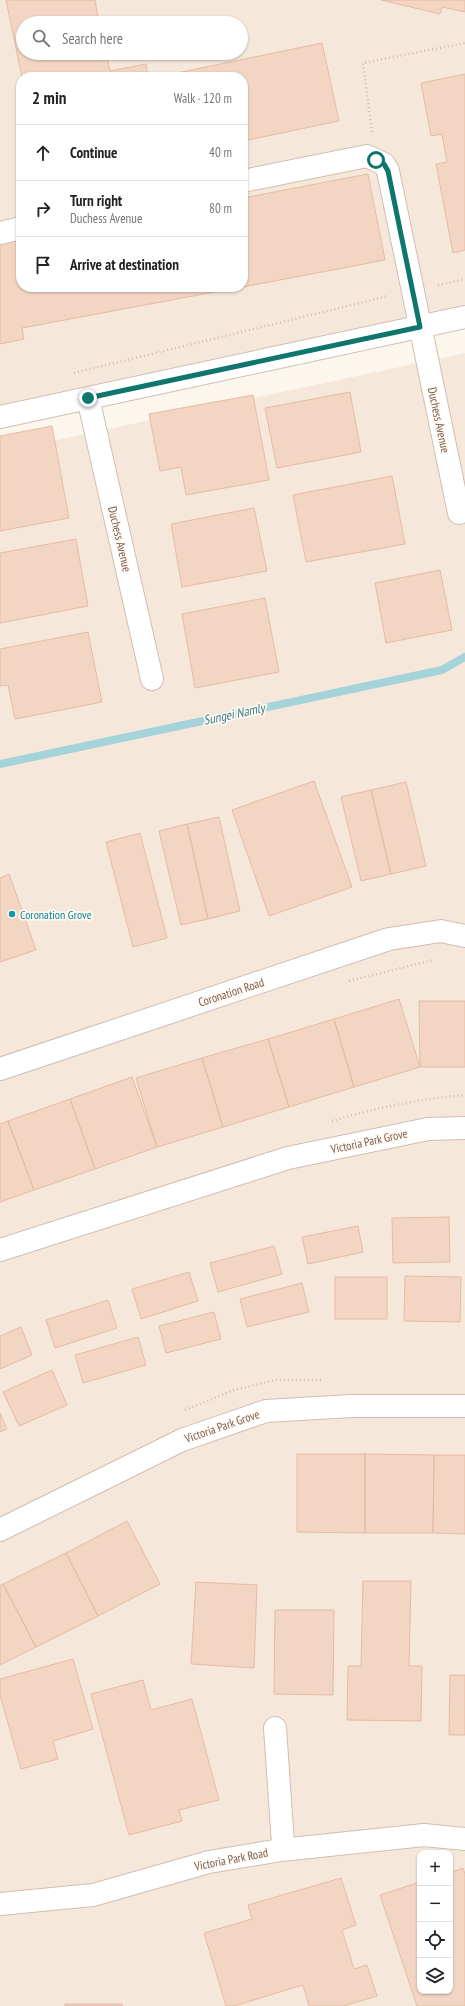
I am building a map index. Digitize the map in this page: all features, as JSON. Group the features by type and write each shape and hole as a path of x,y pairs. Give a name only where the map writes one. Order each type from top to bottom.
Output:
{"street":[{"path":"248,181 367,156 376,160"},
{"name":"Duchess Avenue","path":"376,160 384,164 388,171 459,513"},
{"path":"0,233 16,229"},
{"path":"0,417 465,317"},
{"name":"Duchess Avenue","path":"88,398 152,679"},
{"name":"Coronation Road","path":"0,1069 389,939 441,931 465,936"},
{"name":"Victoria Park Grove","path":"0,1250 288,1158 428,1129 465,1128"},
{"name":"Victoria Park Grove","path":"0,1530 182,1440 266,1411 352,1406 465,1406"},
{"path":"275,1728 283,1844 281,1850"},
{"name":"Victoria Park Road","path":"0,1904 93,1895 209,1862 281,1850 424,1835 465,1839"}],"path":[{"path":"376,160 364,63 465,43"},
{"path":"69,374 412,290 465,279"}],"shaded area":[{"path":"0,0 465,0 465,317 0,417"},
{"path":"465,353 465,2006 0,2006 0,452"}],"building":[{"path":"6,0 95,0 98,16 16,16 16,48"},
{"path":"381,0 465,0 465,12 442,7 440,14"},
{"path":"322,43 339,121 248,140 248,72 182,72 240,60 248,60 248,58"},
{"path":"18,60 108,60 110,71 146,64 147,72 21,72"},
{"path":"465,74 465,250 453,253 436,164 447,162 442,134 431,136 421,83"},
{"path":"368,174 385,260 248,286 248,197"},
{"path":"16,241 16,292 214,292 22,328 24,339 0,344 0,243"},
{"path":"350,392 361,452 277,468 265,408"},
{"path":"253,395 269,480 186,495 181,467 160,471 149,414"},
{"path":"52,426 69,518 0,531 0,436"},
{"path":"392,476 405,544 306,562 293,495"},
{"path":"254,508 267,571 182,587 171,524"},
{"path":"76,539 88,606 0,623 0,553"},
{"path":"440,570 452,630 386,643 375,583"},
{"path":"265,598 279,672 195,688 182,614"},
{"path":"88,632 102,702 15,719 8,685 0,686 0,649"},
{"path":"314,781 352,887 269,916 232,810"},
{"path":"406,782 426,866 391,874 371,790"},
{"path":"371,790 391,874 361,881 341,797"},
{"path":"219,817 240,911 208,919 187,824"},
{"path":"187,824 208,919 181,925 159,831"},
{"path":"140,833 167,938 133,947 106,842"},
{"name":"Coronation Grove","path":"9,874 36,950 0,962 0,878"},
{"path":"399,999 420,1067 354,1087 334,1019"},
{"path":"419,1001 465,1001 465,1067 420,1067"},
{"path":"334,1019 354,1087 289,1107 268,1039"},
{"path":"268,1039 289,1107 223,1127 202,1058"},
{"path":"202,1058 223,1127 157,1147 136,1078"},
{"path":"132,1077 157,1147 95,1169 70,1099"},
{"path":"70,1099 95,1169 34,1190 8,1121"},
{"path":"8,1121 34,1190 0,1202 0,1124"},
{"path":"449,1217 450,1262 393,1263 392,1218"},
{"path":"358,1226 363,1252 308,1264 302,1237"},
{"path":"274,1246 282,1274 218,1292 210,1263"},
{"path":"189,1272 198,1301 141,1319 132,1289"},
{"path":"405,1276 461,1277 460,1322 404,1321"},
{"path":"335,1277 387,1277 387,1319 335,1319"},
{"path":"302,1283 309,1312 247,1327 240,1299"},
{"path":"108,1300 117,1328 55,1348 46,1320"},
{"path":"214,1312 221,1339 166,1353 159,1326"},
{"path":"21,1327 32,1355 0,1369 0,1336"},
{"path":"138,1337 146,1365 83,1383 75,1355"},
{"path":"52,1370 67,1405 19,1426 3,1392"},
{"path":"0,1413 7,1429 0,1432"},
{"path":"297,1454 365,1454 365,1533 297,1532"},
{"path":"365,1454 434,1455 433,1533 365,1533"},
{"path":"434,1455 465,1455 465,1534 433,1533"},
{"path":"127,1521 160,1584 98,1616 66,1553"},
{"path":"66,1553 98,1616 36,1647 3,1584"},
{"path":"363,1581 411,1581 409,1666 422,1666 421,1721 347,1720 348,1666 361,1666"},
{"path":"196,1582 257,1585 254,1668 191,1664"},
{"path":"3,1584 36,1647 0,1665 0,1586"},
{"path":"275,1610 334,1610 333,1695 274,1694"},
{"path":"73,1659 93,1729 53,1741 58,1759 21,1769 0,1695 0,1679"},
{"path":"450,1675 465,1675 465,1735 449,1735"},
{"path":"143,1680 151,1710 192,1699 219,1800 179,1810 182,1821 129,1835 91,1694"},
{"path":"463,1868 465,1874 465,2006 417,2006 380,1895 417,1883 417,1994 453,1994 453,1872"},
{"path":"341,1878 356,1925 342,1930 354,1969 367,1965 377,1996 343,2006 309,2006 303,1985 234,2006 226,2006 204,1933 252,1919 248,1905"},
{"path":"65,2004 122,2004 122,2006 65,2006"}],"waterway":[{"name":"Sungei Namly","path":"0,764 442,670 465,657"}],"place":[{"name":"Coronation Grove","path":"12,914"}],"route":[{"path":"88,398 420,327 388,171 384,164 376,160"}]}
